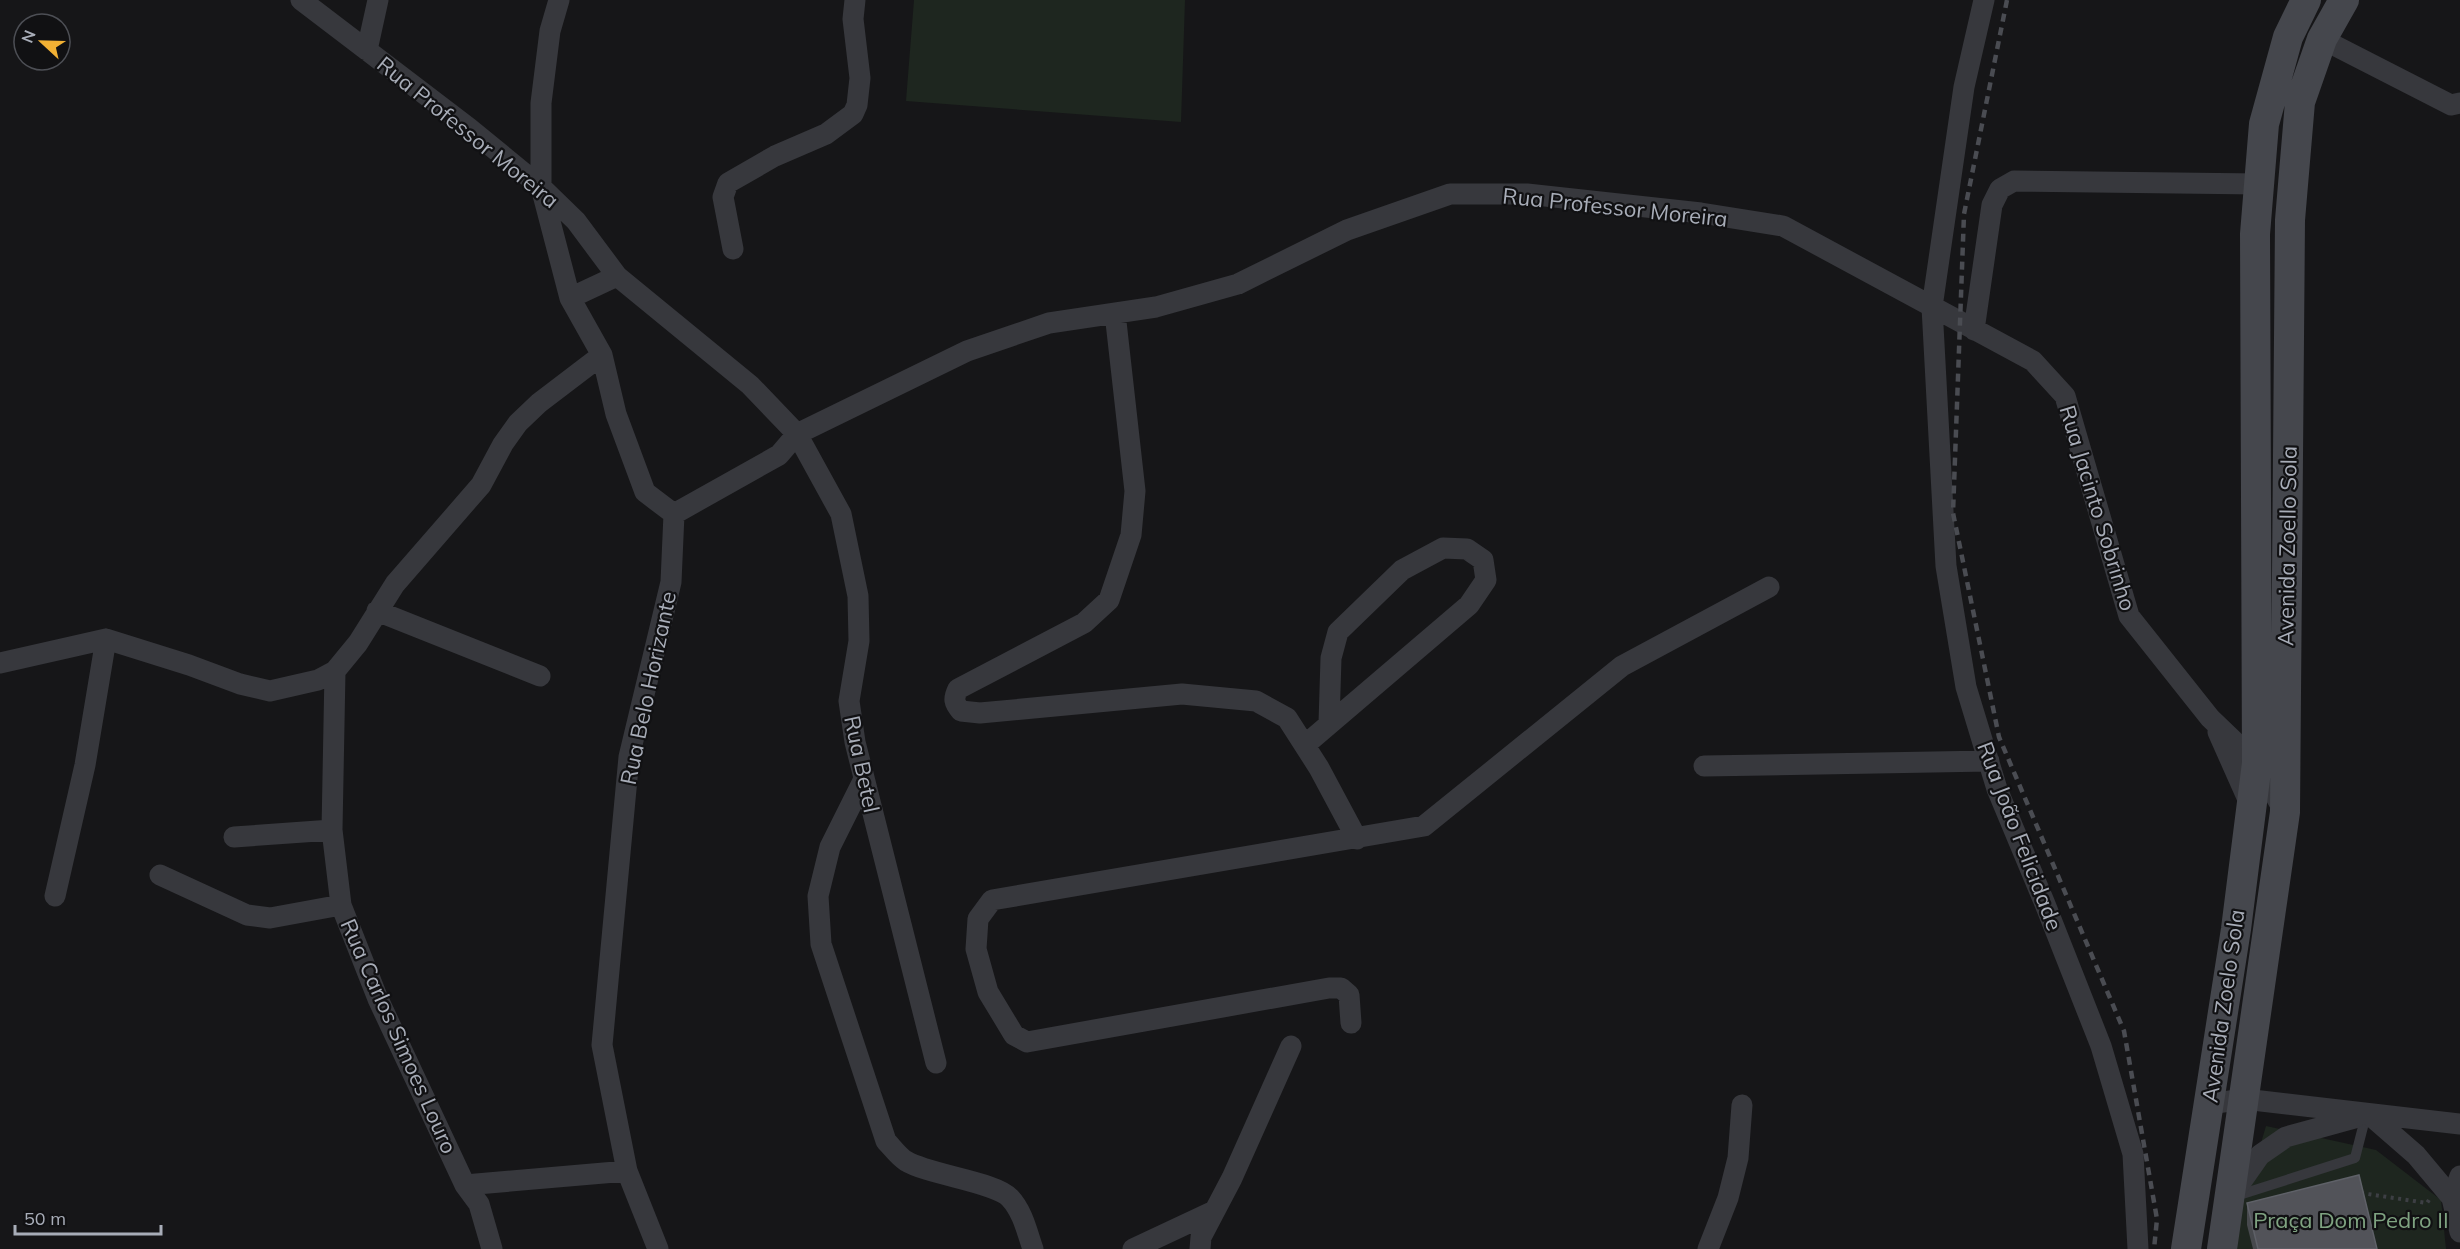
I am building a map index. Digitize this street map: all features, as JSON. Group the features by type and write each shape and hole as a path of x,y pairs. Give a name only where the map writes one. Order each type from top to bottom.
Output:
{"main road":[{"name":"Avenida Zoello Sola","path":"2257,763 2255,234 2264,124 2288,38 2306,0"},
{"name":"Avenida Zoello Sola","path":"2244,1099 2284,812 2290,220 2300,102 2322,39 2344,0"},
{"name":"Avenida Zoelo Sola","path":"2186,1249 2236,929 2257,763"},
{"name":"Avenida Zoelo Sola","path":"2222,1249 2244,1099"}],"street":[{"name":"Rua Professor Moreira","path":"301,0 470,128 541,187 576,221 617,276 750,385 797,434 967,351 1049,323 1156,308 1238,284 1347,230 1450,194 1516,194 1701,213 1783,226 1932,307"},
{"path":"367,50 378,0"},
{"path":"559,0 550,31 541,103 541,187 570,298 602,355 616,414 645,492 674,514 779,455 797,434"},
{"path":"733,249 723,197 728,183 775,156 826,134 856,110 860,78 853,19 855,0"},
{"name":"Rua João Felicidade","path":"1984,0 1964,87 1932,307 1946,566 1966,687 1997,789 2046,904 2101,1046 2133,1154 2138,1249"},
{"path":"2322,39 2451,105 2460,103"},
{"path":"1974,330 1992,205 2000,189 2014,181 2259,184"},
{"path":"570,298 617,276"},
{"name":"Rua Jacinto Sobrinho","path":"1932,307 2033,361 2065,396 2129,616 2210,718 2257,763 2284,812"},
{"path":"1115,313 1135,491 1131,535 1109,600 1084,623 958,689 954,697 955,704 961,711 980,713 1182,694 1256,700 1287,717 1358,839"},
{"path":"0,663 106,639 240,684 270,691 318,680 335,671 358,643 395,584 481,485 503,444 518,423 539,403 602,355"},
{"name":"Rua Betel","path":"797,434 841,514 858,596 858,641 849,700 855,742 936,1063"},
{"name":"Rua Belo Horizante","path":"658,1249 627,1171 602,1045 629,757 671,582 674,514"},
{"path":"1305,745 1469,604 1486,580 1483,560 1467,549 1443,548 1402,570 1338,632 1331,658 1329,723"},
{"path":"1351,1023 1349,995 1341,988 1329,988 1027,1042 1014,1035 988,992 976,949 978,920 992,900 1424,826 1622,666 1769,587"},
{"path":"377,611 540,676"},
{"path":"55,896 85,765 106,639"},
{"name":"Rua Carlos Simoes Louro","path":"335,671 332,830 341,906 378,999 465,1185 479,1204 492,1249"},
{"name":"Rua Jacinto Sobrinho","path":"2210,718 2250,804"},
{"path":"1704,766 1989,761"},
{"path":"864,779 830,847 818,896 821,944 886,1141 905,1161 940,1174 982,1185 1009,1196 1021,1215 1033,1249"},
{"path":"234,837 332,830"},
{"path":"160,875 247,915 261,918 341,906"},
{"path":"1200,1249 1201,1237 1232,1178 1291,1046"},
{"path":"2209,1104 2244,1099 2460,1124"},
{"path":"1708,1249 1728,1198 1738,1158 1742,1105"},
{"path":"2230,1197 2260,1155 2286,1137 2368,1115"},
{"path":"2368,1115 2416,1155 2452,1198 2460,1233"},
{"path":"465,1185 627,1171"},
{"path":"2452,1198 2460,1176"},
{"path":"1133,1249 1214,1211"}],"lane":[{"path":"2230,1197 2355,1158 2368,1115"}],"green space":[{"path":"914,0 1185,0 1181,122 906,101"},
{"name":"Praça Dom Pedro II","path":"2266,1126 2376,1150 2441,1200 2446,1249 2235,1249 2242,1207"}],"building":[{"path":"2359,1175 2377,1249 2258,1249 2247,1203"}],"railway":[{"path":"2007,0 1964,214 1953,513 1999,737 2124,1031 2157,1219 2154,1249"}]}
